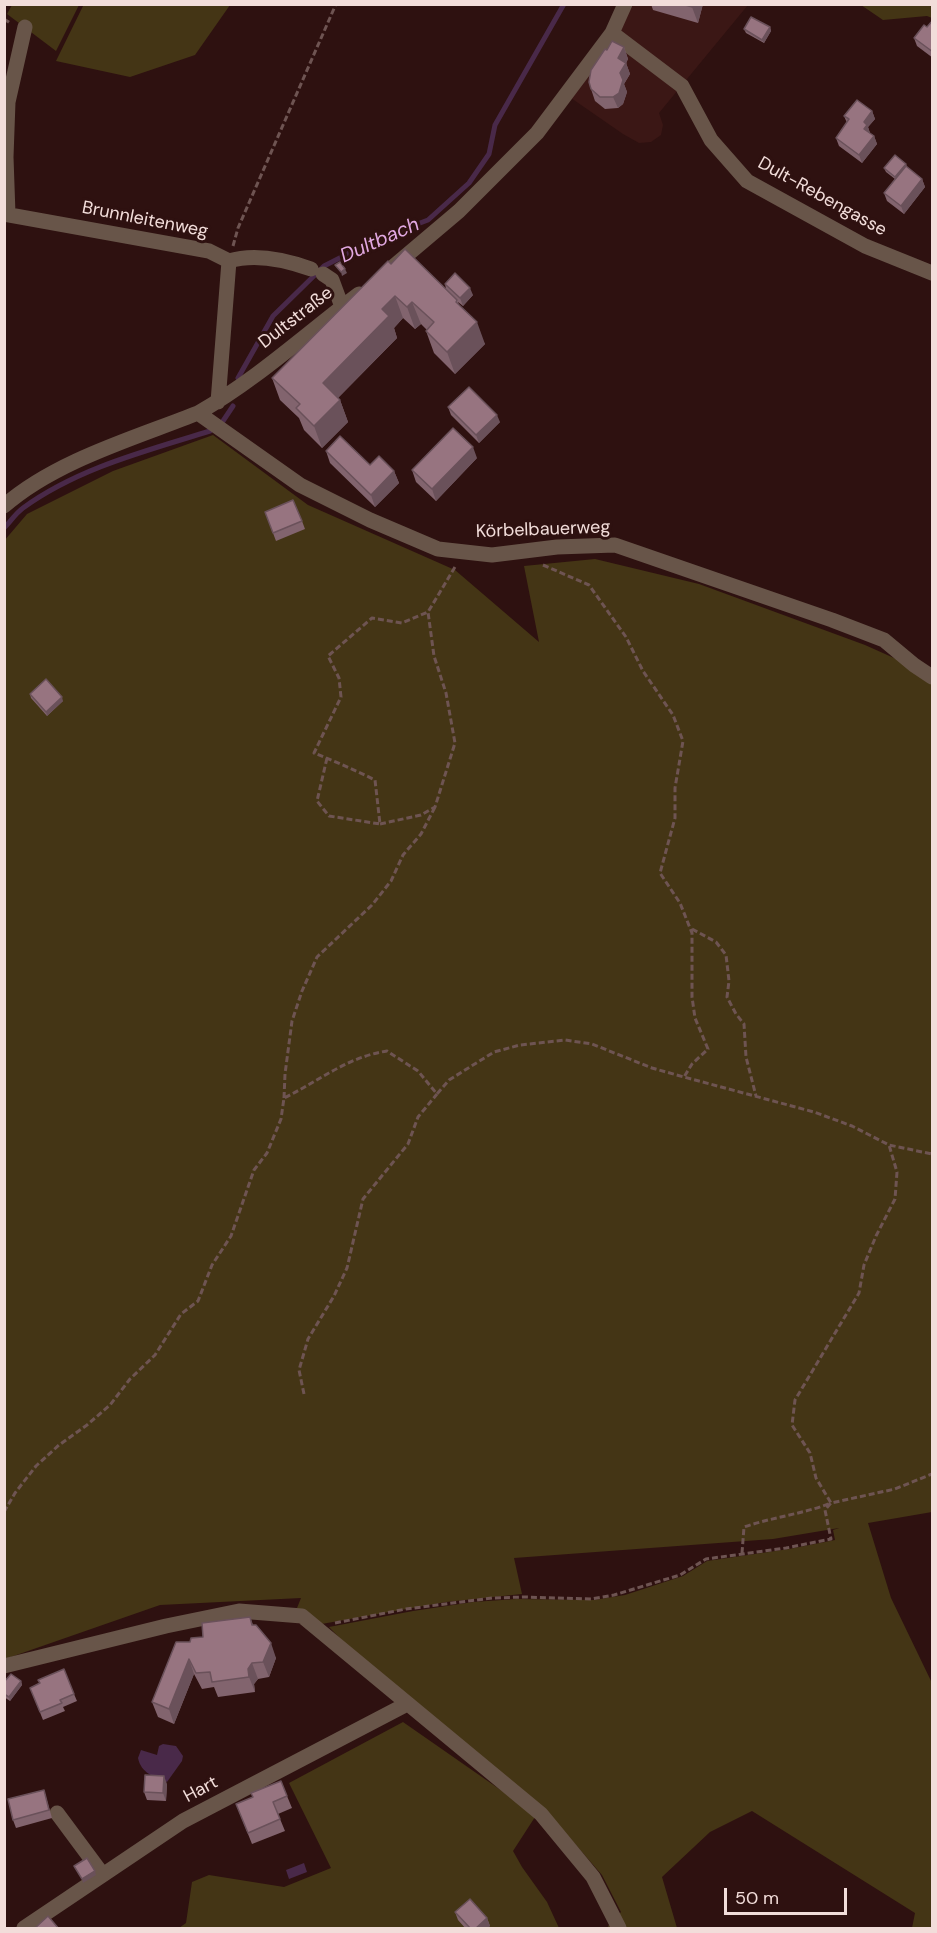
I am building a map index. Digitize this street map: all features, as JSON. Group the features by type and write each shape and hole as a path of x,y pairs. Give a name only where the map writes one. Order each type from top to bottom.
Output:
{"street":[{"path":"383,275 459,211 537,134 612,33 625,4"},
{"path":"6,214 8,102 25,27"},
{"name":"Dult-Rebengasse","path":"612,33 682,86 711,140 747,181 865,246 933,273"},
{"name":"Brunnleitenweg","path":"6,214 209,251 229,261 243,257 289,261 347,286 367,288"},
{"path":"218,402 229,261"},
{"path":"322,274 342,307"},
{"name":"Dultstraße","path":"4,506 23,490 66,466 198,413 218,402 367,288"},
{"name":"Körbelbauerweg","path":"198,413 300,484 370,520 438,549 492,555 557,547 615,545 885,640 914,665 933,677"},
{"path":"4,1666 166,1626 239,1611 302,1616 541,1814 593,1877 619,1929"},
{"name":"Hart","path":"24,1929 183,1821 407,1704"},
{"path":"267,1777 275,1795"},
{"path":"57,1813 103,1875"}],"path":[{"path":"229,261 238,228 336,4"},
{"path":"380,824 375,780 314,753 341,697 339,678 328,656 372,618 402,623 428,612 458,562 438,549"},
{"path":"541,564 589,585 626,637 643,671 673,715 683,741 675,788 675,818 660,873 680,903 690,928 692,997 695,1018 708,1049 692,1064 684,1077"},
{"path":"4,1512 15,1493 36,1466 110,1405 130,1379 155,1355 181,1314 198,1301 212,1265 231,1236 254,1170 267,1153 281,1119 292,1021 317,957 372,905 391,882 403,855 421,834 435,807 455,743 446,693 434,656 428,612"},
{"path":"327,758 317,801 329,816 380,824 420,815 435,807"},
{"path":"690,928 716,942 726,955 728,997 744,1024 746,1057 756,1096"},
{"path":"304,1394 299,1370 309,1339 347,1268 363,1199 408,1144 418,1117 449,1080 494,1053 520,1045 565,1040 592,1044 652,1068 814,1112 852,1126 889,1145 933,1154"},
{"path":"284,1098 352,1060 387,1051 417,1071 437,1094"},
{"path":"831,1503 816,1478 810,1453 792,1425 795,1401 859,1293 864,1265 895,1199 897,1172 889,1145"},
{"path":"742,1554 744,1527 777,1517 807,1512 831,1503 895,1489 933,1474"},
{"path":"315,1628 406,1609 492,1598 591,1599 606,1597 680,1575 706,1559 831,1539 825,1510 831,1503"}],"shaded area":[{"path":"84,4 230,5 195,55 130,77 56,61"},
{"path":"12,5 79,5 56,51 7,14"},
{"path":"633,5 748,5 659,113 663,125 661,135 651,142 639,143 571,98"},
{"path":"861,5 932,5 932,18 927,16 883,20"},
{"path":"213,435 308,505 455,570 539,642 524,566 595,559 699,584 865,645 932,675 932,1512 868,1523 891,1598 932,1683 932,1928 912,1928 915,1913 752,1811 710,1832 662,1877 677,1928 609,1928 608,1926 621,1912 602,1875 555,1821 366,1665 329,1627 473,1602 516,1599 594,1600 625,1595 683,1576 707,1561 835,1540 833,1530 839,1528 773,1539 514,1558 522,1594 446,1602 316,1625 295,1613 301,1598 160,1605 5,1659 4,541 27,514 113,471"},
{"path":"403,1722 515,1800 535,1817 513,1851 547,1902 559,1928 179,1928 186,1923 192,1882 209,1875 284,1887 331,1868 289,1783"},
{"path":"163,1744 176,1746 183,1756 167,1782 145,1771 138,1758 141,1750 157,1755 159,1746"},
{"path":"304,1863 307,1872 289,1879 286,1870"}],"building":[{"path":"751,17 770,27 762,40 744,29"},
{"path":"933,20 933,52 914,38 924,25 927,27"},
{"path":"612,41 624,47 618,58 626,63 620,73 623,80 619,93 613,97 600,97 591,89 589,82 591,70"},
{"path":"857,100 872,111 864,122 867,125 864,129 874,136 859,155 836,138 849,119 844,116"},
{"path":"895,155 906,164 895,177 884,168"},
{"path":"906,166 922,179 901,206 884,193"},
{"path":"405,249 477,322 447,352 426,331 434,322 412,302 407,307 395,296 382,309 389,316 323,383 340,400 314,426 296,408 300,404 272,378 388,261 391,264"},
{"path":"340,262 345,269 341,272 335,265"},
{"path":"455,273 470,288 460,298 445,284"},
{"path":"469,387 497,415 476,435 448,407"},
{"path":"453,428 473,447 432,489 412,470"},
{"path":"340,436 370,465 379,456 394,471 371,495 326,451"},
{"path":"293,500 302,521 273,533 265,512"},
{"path":"46,679 62,697 46,712 30,694"},
{"path":"250,1617 252,1625 256,1625 271,1643 263,1662 252,1663 248,1669 249,1677 212,1682 210,1672 196,1673 189,1659 169,1709 152,1702 176,1642 190,1642 191,1638 203,1637 202,1623"},
{"path":"64,1669 74,1694 60,1700 62,1703 40,1712 30,1688 40,1683 38,1680"},
{"path":"11,1674 21,1681 9,1697 4,1694 4,1682"},
{"path":"145,1775 164,1776 163,1793 144,1792"},
{"path":"281,1781 287,1796 273,1802 280,1819 248,1833 236,1804 253,1797 251,1793"},
{"path":"44,1790 49,1810 13,1820 8,1799"},
{"path":"87,1858 95,1871 82,1879 74,1866"},
{"path":"470,1899 487,1918 475,1929 471,1929 455,1912"},
{"path":"48,1916 59,1929 34,1929"}],"waterway":[{"name":"Dultbach","path":"238,378 273,316 324,266 375,240 428,220 469,183 489,154 495,125 564,4"},
{"name":"Dultbach","path":"223,421 233,406"},
{"name":"Dultbach","path":"4,528 23,508 44,494 89,471 210,431"}]}
